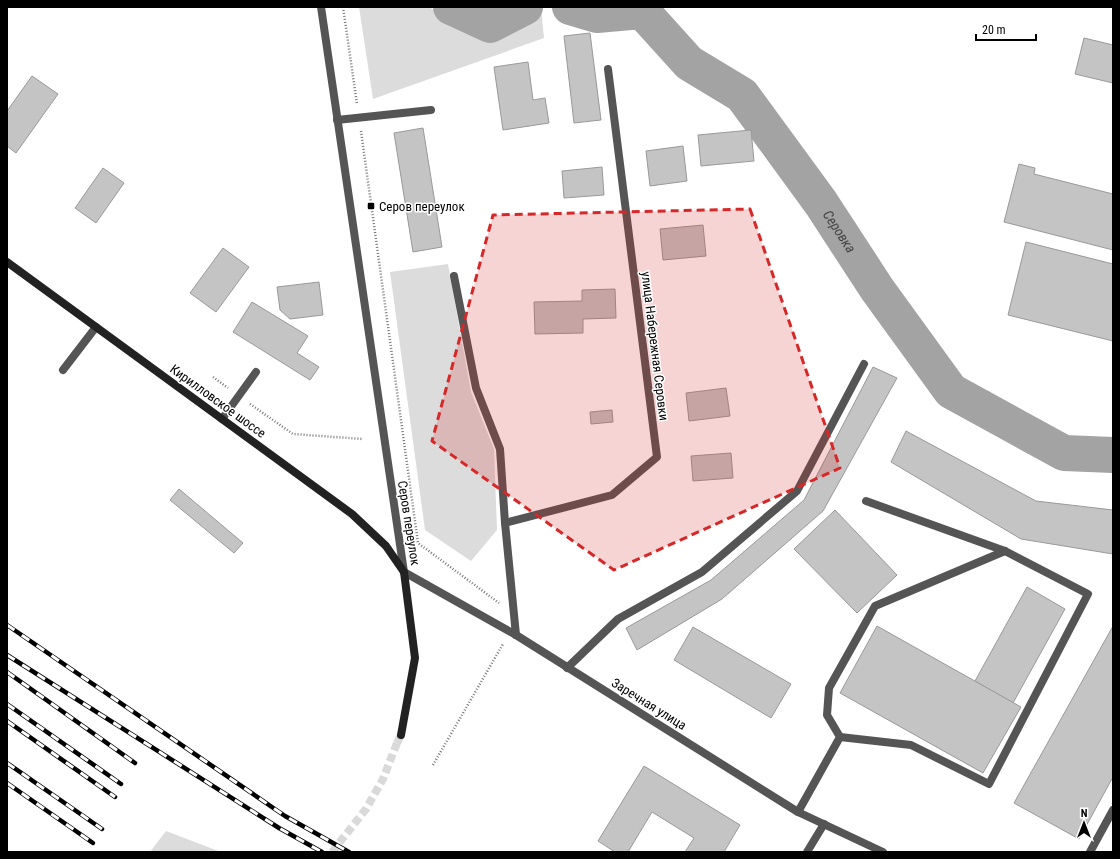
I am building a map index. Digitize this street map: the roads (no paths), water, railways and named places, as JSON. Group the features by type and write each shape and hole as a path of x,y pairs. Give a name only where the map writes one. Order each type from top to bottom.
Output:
{"main road":[{"name":"Кирилловское шоссе","path":"7,262 352,514 386,546 404,572"},
{"name":"Серов переулок","path":"401,735 415,658 404,572"}],"street":[{"name":"Серов переулок","path":"321,7 404,572"},
{"name":"улица Набережная Серовки","path":"505,523 612,495 657,456 608,69"},
{"path":"337,120 431,110"},
{"path":"454,276 476,388 500,449 513,633"},
{"path":"63,370 96,327"},
{"path":"567,668 618,619 702,572 797,491 864,364"},
{"path":"222,419 256,372"},
{"path":"840,737 911,745 990,784 1088,594 1005,551 866,501"},
{"path":"840,737 827,715 829,688 875,606 1005,551"},
{"name":"Заречная улица","path":"404,572 513,633 798,812 883,852"},
{"path":"798,812 840,737"},
{"path":"1090,852 1113,810"},
{"path":"807,852 824,824"}],"waterway":[{"name":"Серовка","path":"451,7 490,25 525,7"},
{"name":"Серовка","path":"570,7 597,15 642,11 689,63 742,95 821,203 877,289 951,391 1064,453 1113,455"}],"tunnel":[{"path":"397,743 401,735"},
{"path":"332,852 366,809 383,779 397,743"}],"railway":[{"path":"7,625 285,816 349,852"},
{"path":"7,655 279,828 322,852"},
{"path":"7,672 135,763"},
{"path":"7,704 121,784"},
{"path":"7,721 115,797"},
{"path":"7,763 102,829"},
{"path":"7,783 93,843"}],"place":[{"name":"Серов переулок","path":"371,206"}]}
